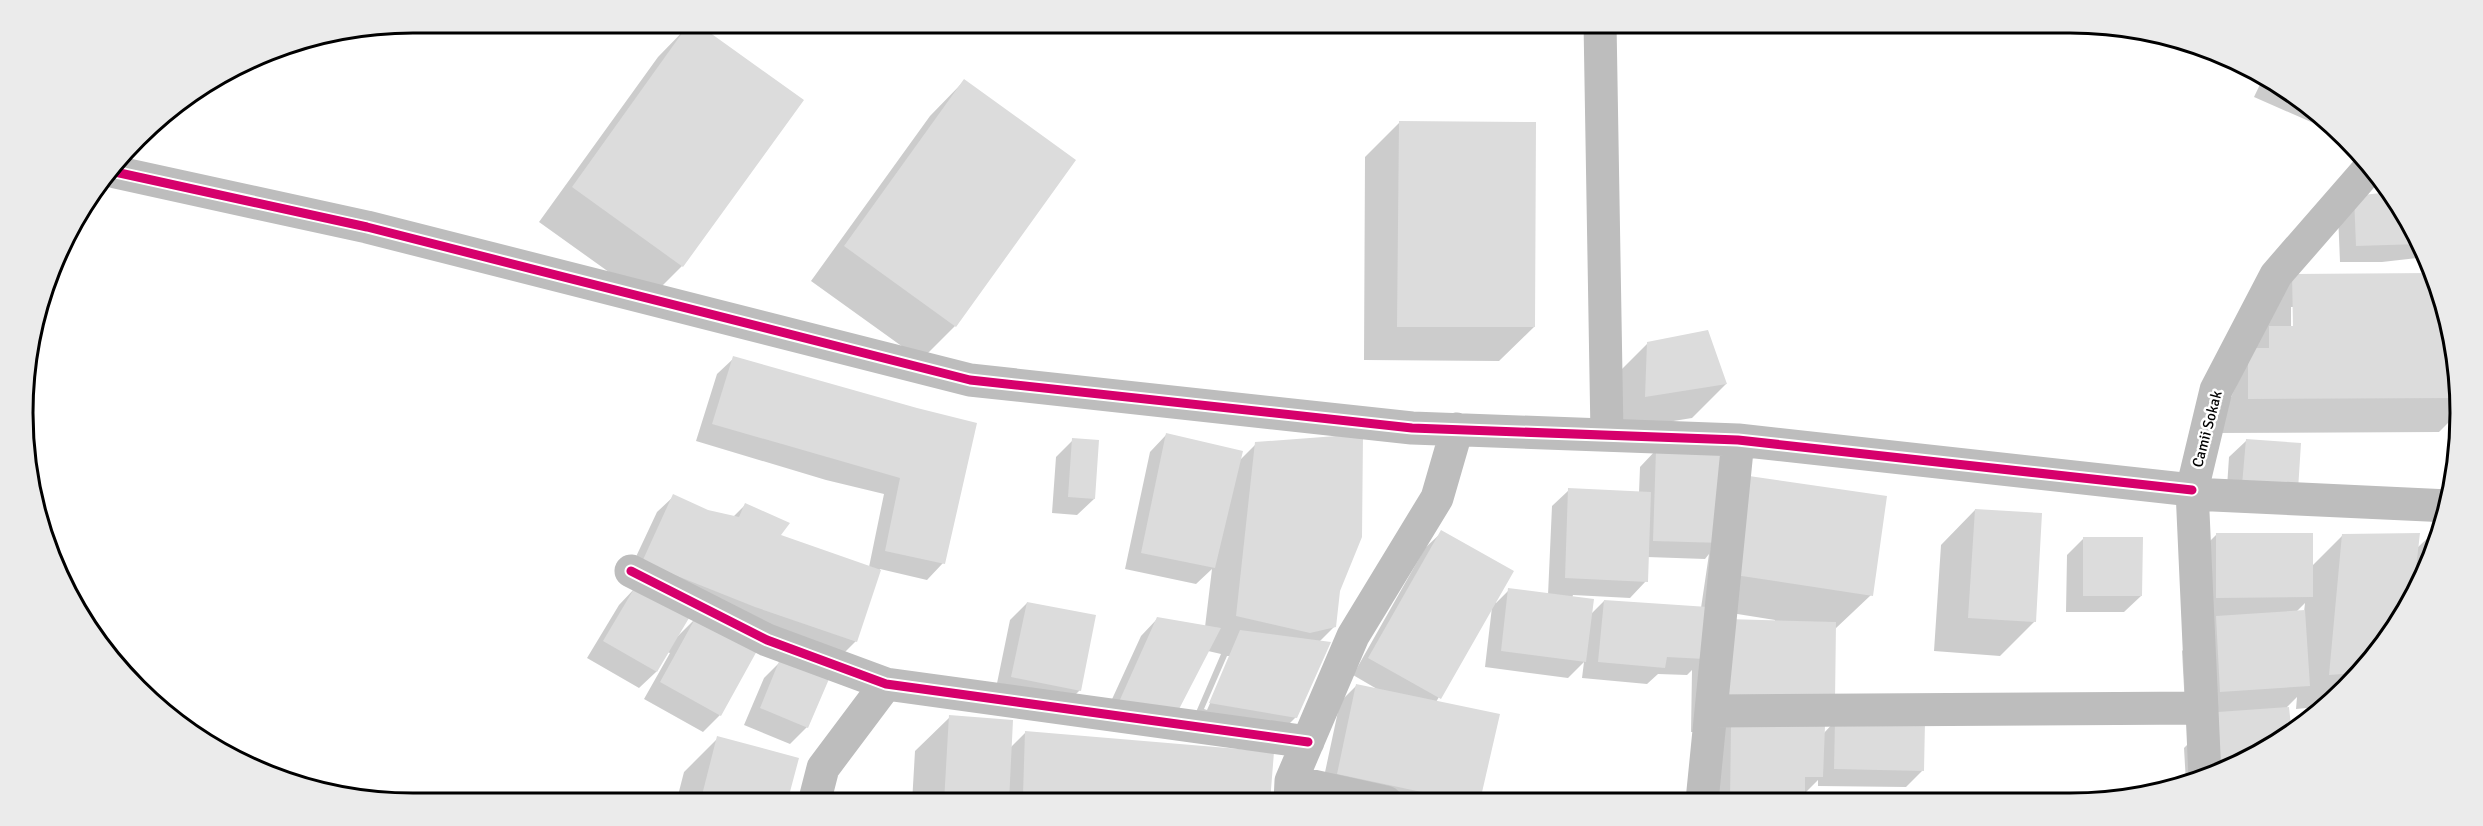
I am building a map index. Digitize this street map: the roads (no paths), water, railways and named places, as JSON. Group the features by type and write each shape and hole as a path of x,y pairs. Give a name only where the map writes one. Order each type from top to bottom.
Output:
{"street":[{"path":"1600,33 1608,435"},
{"path":"119,173 366,227 970,380 1412,428 1738,440 2192,492 2438,505"},
{"name":"Camii Sokak","path":"2205,768 2192,492 2216,390 2276,275 2365,173"},
{"path":"1307,793 1290,791 1308,742 1353,636 1437,498 1457,429"},
{"path":"1703,793 1738,440"},
{"path":"630,571 767,640 886,684 1308,742"},
{"path":"817,793 823,768 886,684"},
{"path":"1711,711 2202,708"}]}
